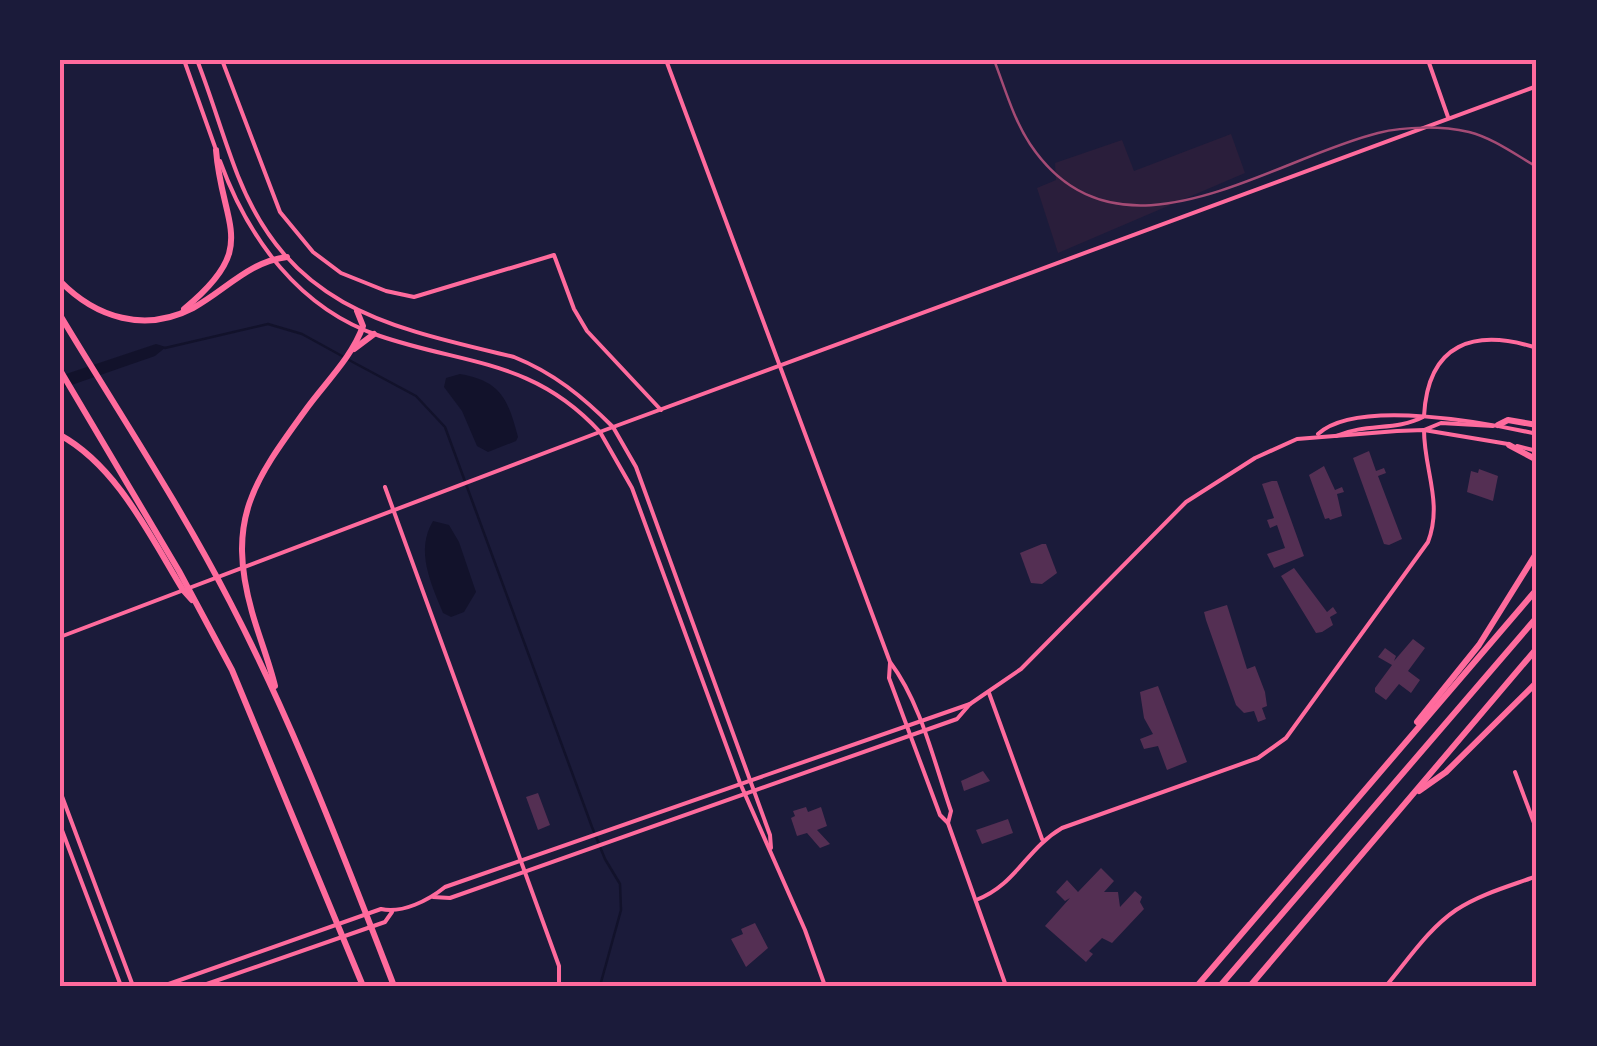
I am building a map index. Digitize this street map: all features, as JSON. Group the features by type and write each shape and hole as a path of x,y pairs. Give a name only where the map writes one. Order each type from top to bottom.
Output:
{"highway":[{"path":"180,313 216,281 231,245 231,216 216,150"},
{"path":"60,281 80,300 113,317 144,321 191,309 252,266 287,257"},
{"path":"279,702 247,591 242,547 244,517 252,488 272,456 352,350 362,329 356,311"},
{"path":"60,314 229,599 279,702 394,986"},
{"path":"352,350 374,334"},
{"path":"60,370 176,572"},
{"path":"1498,425 1508,420 1537,425"},
{"path":"60,434 110,478 199,608 256,723 364,986"},
{"path":"1509,444 1537,460"},
{"path":"1399,749 1405,736 1478,645 1537,552"},
{"path":"1197,986 1537,589"},
{"path":"1220,986 1537,616"},
{"path":"1250,986 1537,648"},
{"path":"1414,794 1446,772 1537,682"}],"street":[{"path":"184,60 238,206 272,258 315,300 374,334 511,370 572,405 600,432 632,488 740,783 806,930 825,986"},
{"path":"197,60 238,177 262,222 287,257 327,293 380,322 535,366 560,378 613,428 636,468 770,835 771,850"},
{"path":"222,60 280,212 300,240 326,263 356,280 398,295 414,296 554,255 587,332 661,410"},
{"path":"666,60 890,662 900,675 919,721 950,810 948,824"},
{"path":"1428,60 1448,117"},
{"path":"60,637 600,432 1537,86"},
{"path":"1424,416 1425,396 1433,374 1456,349 1475,340 1496,338 1537,348"},
{"path":"1316,436 1328,425 1385,416 1424,416 1537,434"},
{"path":"1332,438 1356,427 1403,425 1424,416"},
{"path":"1424,430 1441,423 1498,425"},
{"path":"976,900 1008,883 1043,841 1072,824 1258,758 1286,738 1428,542 1436,504 1424,455 1424,430"},
{"path":"163,986 380,909 392,912 433,897 445,887 970,704 1020,669 1197,494 1255,458 1296,439 1424,430 1537,451"},
{"path":"385,486 559,966 559,986"},
{"path":"890,662 889,678 940,814 948,824 1006,986"},
{"path":"990,693 1043,841"},
{"path":"433,897 450,898 911,737 958,719 970,704"},
{"path":"1515,772 1537,831"},
{"path":"60,791 133,986"},
{"path":"60,825 121,986"},
{"path":"1386,986 1435,928 1456,910 1537,876"},
{"path":"201,986 386,922 392,912"}],"shaded area":[{"path":"1231,134 1245,173 1058,253 1037,188 1056,180 1055,163 1122,140 1134,171"},
{"path":"156,344 166,347 155,356 60,389 60,376"},
{"path":"460,374 485,381 500,394 514,423 516,441 488,452 477,446 462,411 444,387 446,378"},
{"path":"433,521 449,525 476,592 464,612 451,617 443,613 427,567 425,544"}],"building":[{"path":"1369,451 1376,471 1384,468 1386,473 1378,476 1402,539 1389,545 1384,544 1353,458"},
{"path":"1324,466 1335,490 1342,487 1344,492 1337,494 1342,516 1330,520 1325,519 1309,475"},
{"path":"1479,469 1498,476 1493,501 1467,492 1471,471 1478,473"},
{"path":"1277,481 1304,556 1274,568 1267,554 1285,548 1277,525 1270,528 1267,520 1274,518 1262,484"},
{"path":"1046,544 1057,573 1042,584 1031,583 1020,553"},
{"path":"1294,568 1327,612 1333,607 1337,613 1330,617 1333,625 1322,632 1316,633 1281,576"},
{"path":"1227,605 1247,669 1255,666 1265,692 1267,706 1262,708 1266,719 1258,722 1254,711 1244,713 1236,705 1206,620 1204,612"},
{"path":"1413,639 1425,648 1408,671 1420,680 1411,693 1399,684 1386,700 1375,688 1392,665 1378,657 1385,648 1396,656 1394,661"},
{"path":"1158,686 1187,762 1167,770 1158,746 1144,749 1140,739 1153,734 1144,718 1140,692"},
{"path":"983,771 990,781 964,791 961,781"},
{"path":"538,793 550,825 538,830 526,797"},
{"path":"806,807 808,812 821,807 827,826 817,830 830,844 820,848 807,833 797,836 791,818 795,816 793,811"},
{"path":"1008,819 1013,833 982,844 976,830"},
{"path":"1101,868 1114,881 1104,892 1118,892 1120,907 1135,891 1142,897 1144,909 1112,943 1102,938 1089,951 1093,954 1086,962 1045,926 1070,898 1065,901 1056,892 1067,880 1078,892"},
{"path":"755,923 768,948 746,967 731,939"}],"waterway":[{"path":"165,348 268,324 302,334 342,356"},
{"path":"349,360 416,396 445,427 592,827 620,884 621,910 600,986"}],"railway":[{"path":"994,60 1030,144 1065,182 1106,201 1150,205 1196,198 1378,133 1412,128 1469,132 1537,167"}]}
